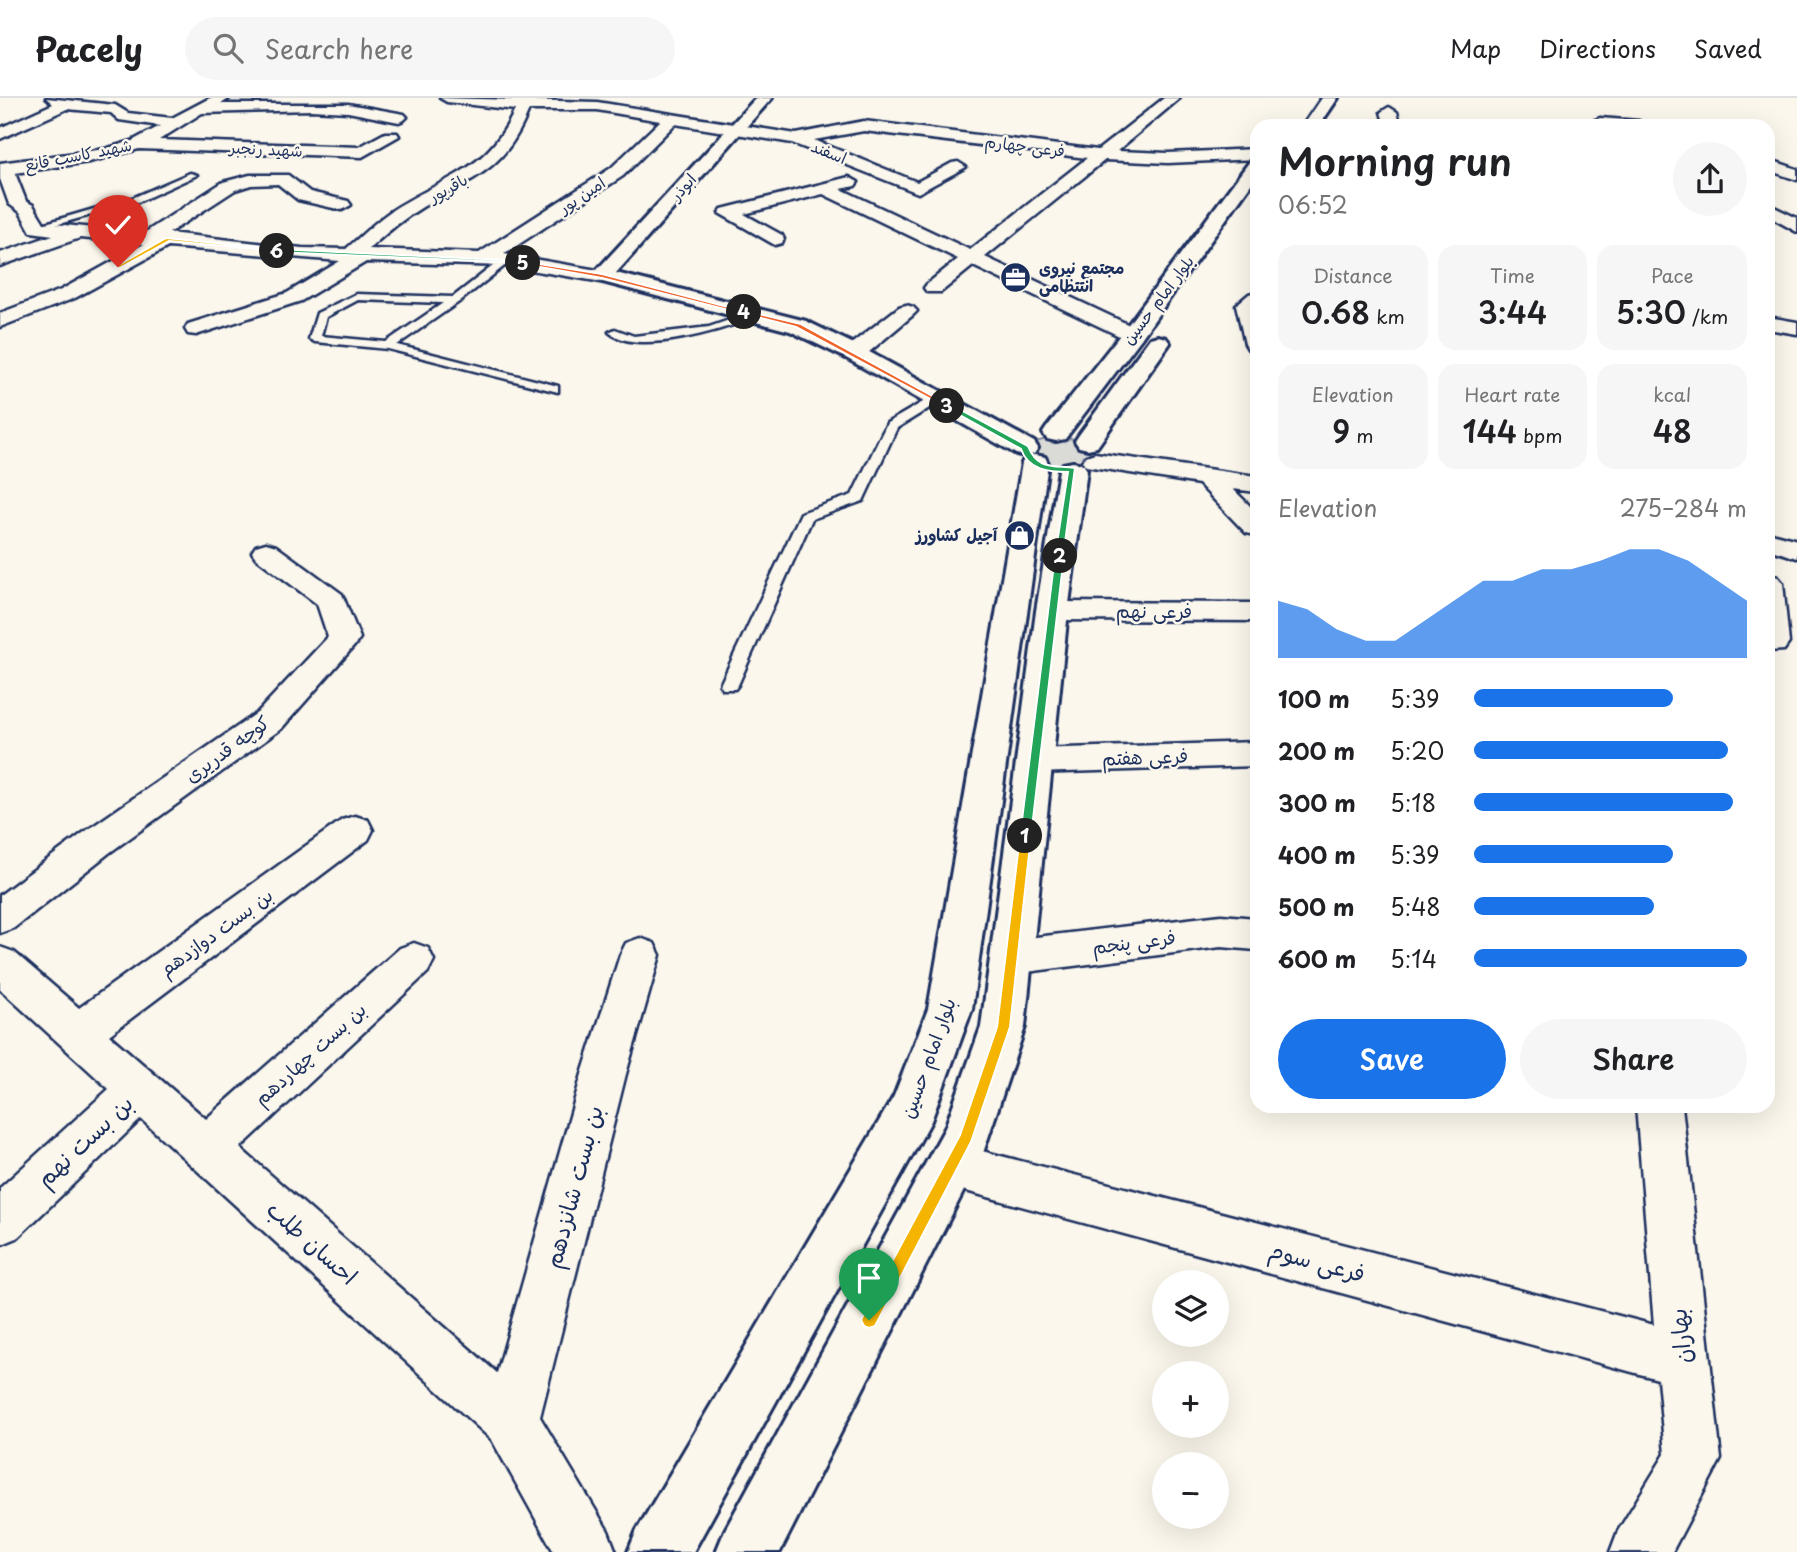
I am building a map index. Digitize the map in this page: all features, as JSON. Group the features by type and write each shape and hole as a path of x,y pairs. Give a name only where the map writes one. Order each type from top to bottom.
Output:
{"street":[{"path":"93,107 118,98"},
{"name":"شهید کاسب قانع","path":"3,168 93,155 138,144 195,109 223,98"},
{"name":"اسفند","path":"447,98 495,104 597,106 796,139 918,188 958,167"},
{"path":"597,106 612,98"},
{"name":"ابوذر","path":"602,276 764,98"},
{"path":"934,288 1172,98"},
{"path":"1316,119 1330,98"},
{"path":"0,134 59,101 115,109 124,117 172,123"},
{"name":"باقرپور","path":"359,254 397,215 464,181 494,159 517,125 524,105"},
{"path":"195,109 311,106 348,108 399,117"},
{"name":"امین پور","path":"483,259 617,172 672,118"},
{"name":"فرعی چهارم","path":"796,139 864,126 1100,155 1185,157 1250,153"},
{"name":"شهید رنجبر","path":"138,144 362,152 391,136"},
{"path":"1185,157 1195,138"},
{"path":"1775,167 1797,175"},
{"path":"3,168 9,204 27,209 37,227 302,254 507,260 602,276 798,326 854,353 935,399 1062,453 1250,483"},
{"name":"بلوار امام حسین","path":"659,1552 914,1106 950,1009 1062,453 1132,335 1250,173"},
{"path":"775,239 728,213 881,174"},
{"path":"0,321 68,294 159,239 229,186 250,180 282,179 304,196 342,205"},
{"path":"825,188 1132,335"},
{"path":"1775,213 1796,225"},
{"path":"0,260 79,232"},
{"path":"196,329 294,298 359,254"},
{"path":"1250,302 1246,305 1250,326"},
{"path":"854,353 906,311"},
{"path":"1775,324 1797,328"},
{"name":"بلوار امام حسین","path":"747,1552 966,1137 1003,1027 1052,611 1062,453 1167,330"},
{"path":"1208,478 1250,521"},
{"path":"1775,542 1797,549"},
{"name":"کوچه قدریری","path":"0,917 96,843 269,721 344,638 331,600 266,552"},
{"name":"فرعی نهم","path":"1052,611 1250,612"},
{"name":"فرعی هفتم","path":"1034,761 1250,754"},
{"name":"بن بست دوازدهم","path":"77,1034 355,830"},
{"name":"فرعی پنجم","path":"1012,957 1221,931 1250,933"},
{"name":"بن بست شانزدهم","path":"511,1421 604,1074 640,955"},
{"name":"بن بست چهاردهم","path":"206,1149 414,960"},
{"name":"احسان طلب","path":"6,979 77,1034 511,1421 587,1552"},
{"name":"بن بست نهم","path":"0,1221 140,1090"},
{"name":"بهاران","path":"1639,1552 1693,1459 1660,1113"},
{"name":"فرعی سوم","path":"951,1166 1683,1359"}],"lane":[{"path":"37,227 135,200 193,175"},
{"path":"388,346 456,300 507,260"},
{"path":"456,300 356,297 321,315 315,339 388,346 554,389"},
{"path":"615,332 632,340 711,330 755,314"},
{"path":"729,685 806,516 858,498 892,426 935,399"}],"shaded area":[{"path":"1059,436 1078,440 1090,448 1090,458 1076,466 1059,467 1043,462 1031,452 1035,442"}],"place":[{"name":"مجتمع نیروی انتتظامی","path":"1016,277"},
{"name":"آجیل کشاورز","path":"1020,535"}],"route":[{"path":"118,267 168,239 302,254 507,260 602,276 798,326 832,341 1025,448 1028,459 1035,464 1052,469 1073,470 1052,611 1003,1027 966,1137 869,1320"}]}
